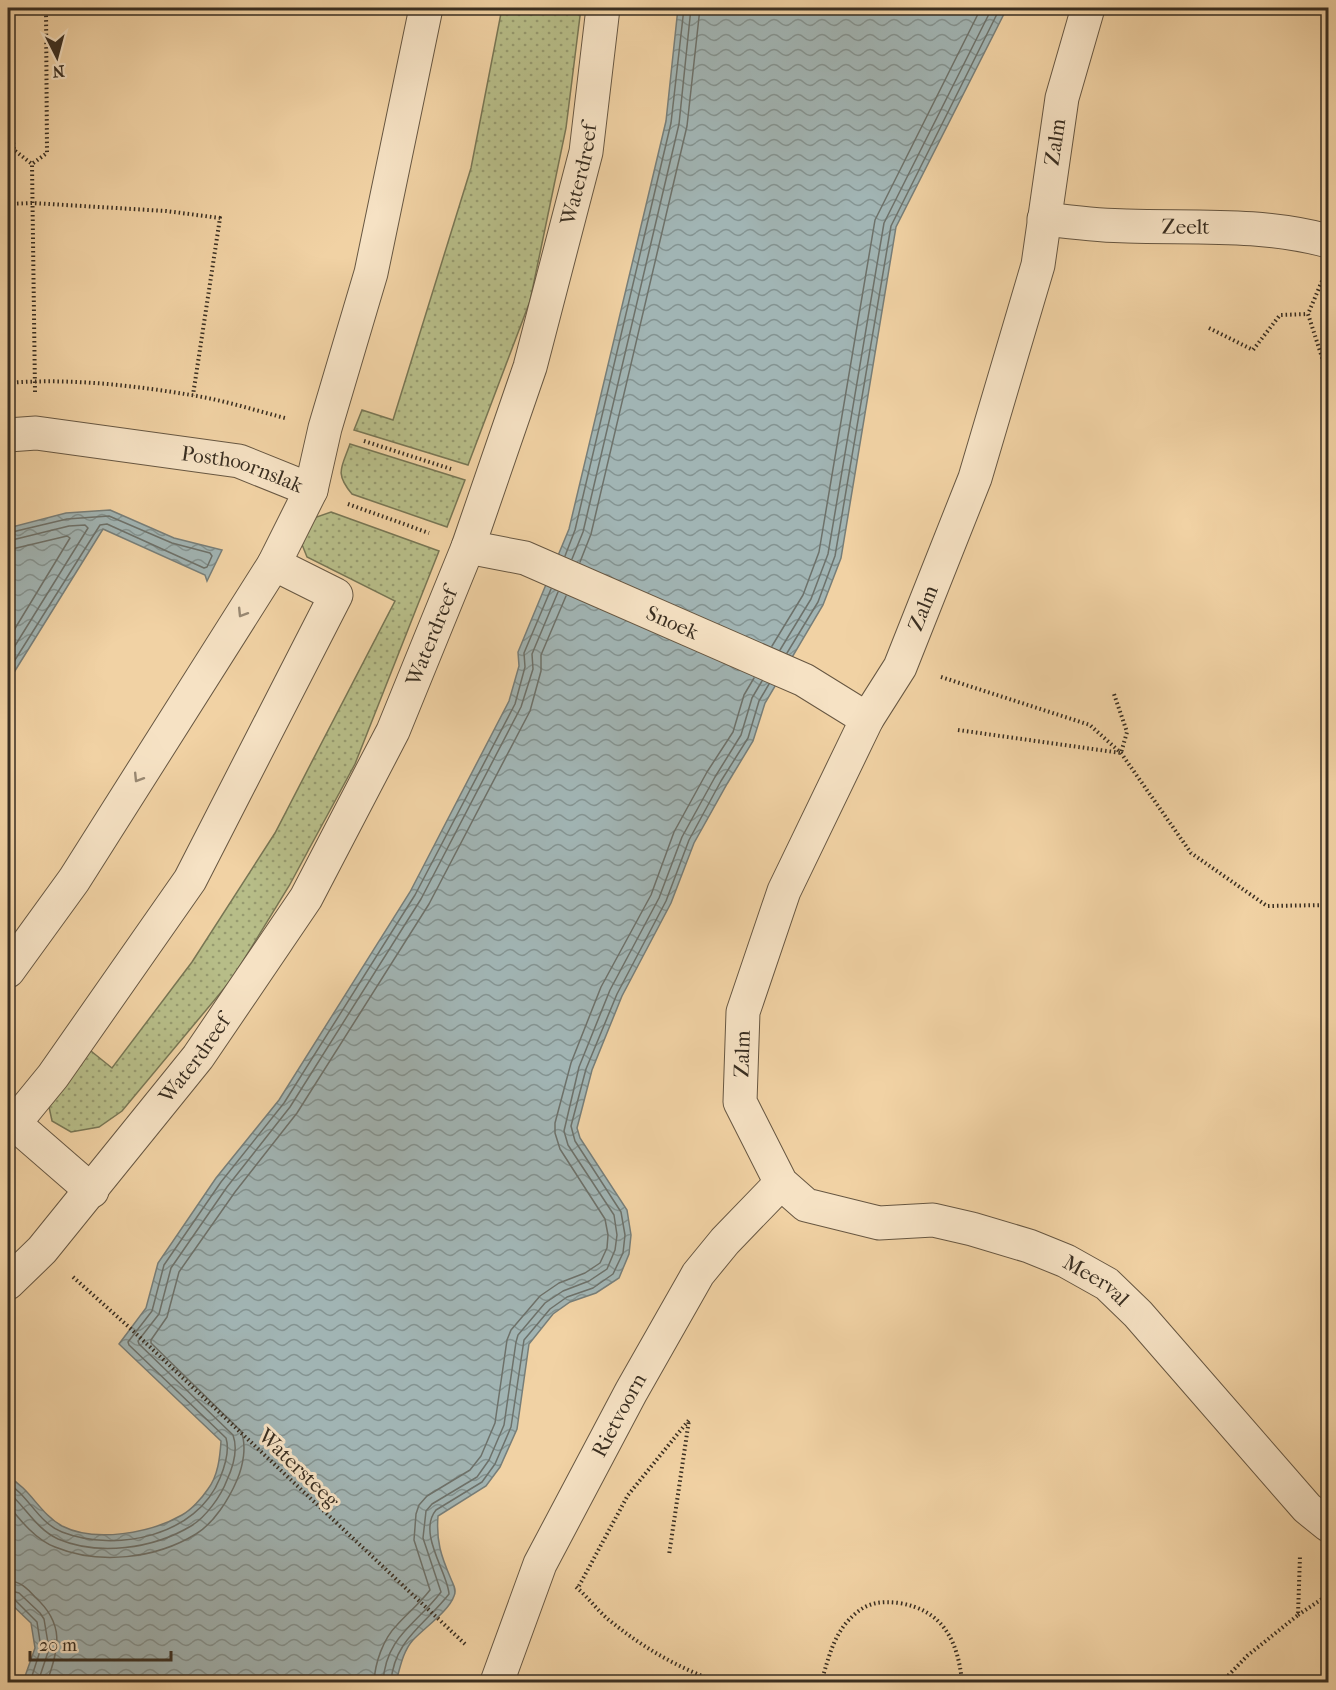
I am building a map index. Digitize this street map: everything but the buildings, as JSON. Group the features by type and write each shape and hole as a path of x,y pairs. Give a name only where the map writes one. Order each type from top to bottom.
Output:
{"street":[{"path":"8,971 74,880 274,564 311,490 326,428 372,273 426,8"},
{"name":"Waterdreef","path":"8,1283 42,1250 92,1191 198,1057 306,898 393,731 468,547 530,367 586,152 603,8"},
{"name":"Zalm","path":"781,1183 740,1102 743,1012 784,891 867,719 900,667 975,478 1038,265 1062,98 1088,8"},
{"name":"Zeelt","path":"1044,219 1125,226 1236,227 1329,241"},
{"name":"Posthoornslak","path":"22,434 239,461 311,490"},
{"name":"Snoek","path":"468,547 525,558 804,680 867,719"},
{"path":"92,1191 9,1124 53,1076 190,880 336,595 274,564"},
{"name":"Meerval","path":"781,1183 806,1204 879,1223 933,1220 972,1229 1047,1254 1107,1284 1138,1314 1307,1508 1329,1525"},
{"name":"Rietvoorn","path":"498,1679 540,1564 631,1392 698,1274 725,1240 781,1183"}],"path":[{"path":"32,164 47,153 46,8"},
{"path":"8,98 14,150 32,164"},
{"path":"22,434 35,381 32,164"},
{"path":"8,204 32,203 166,211 220,218 193,395 104,384 35,381 8,383"},
{"path":"1325,274 1308,314 1329,376"},
{"path":"1209,328 1253,350 1280,315 1308,314"},
{"name":"Posthoornslak","path":"311,490 468,547"},
{"path":"900,667 1090,725 1121,753 1191,853 1267,906 1329,905"},
{"path":"1114,694 1127,732 1121,753"},
{"path":"958,730 1121,753"},
{"name":"Watersteeg","path":"131,1329 446,1628"},
{"path":"578,1588 628,1495 689,1420 669,1554"},
{"path":"1298,1615 1300,1553"},
{"path":"540,1564 578,1588 608,1619 640,1643 667,1660 718,1683"},
{"path":"1222,1683 1248,1656 1298,1615 1322,1599 1329,1599"},
{"path":"821,1683 835,1639 844,1627 857,1613 872,1604 885,1601 927,1611 943,1625 951,1637 956,1652 962,1683"}],"green space":[{"path":"502,8 581,8 566,128 530,301 468,465 354,430 362,410 393,420 471,168"},
{"path":"350,444 465,480 447,527 352,494 341,475 342,464"},
{"path":"331,512 439,551 355,764 289,886 232,979 122,1111 99,1127 71,1132 52,1121 48,1102 86,1047 112,1068 192,962 275,833 395,601 307,557 301,542 308,520"}],"water":[{"path":"678,8 1007,8 896,227 841,558 823,605 765,703 753,741 694,843 671,903 622,996 592,1070 577,1128 580,1138 627,1210 631,1235 629,1254 619,1278 596,1293 570,1302 553,1314 529,1344 517,1429 500,1467 486,1486 438,1516 440,1548 454,1587 454,1596 442,1613 410,1644 402,1660 396,1682 23,1682 35,1648 31,1623 8,1601 8,1477 23,1488 47,1515 62,1526 75,1531 106,1535 155,1527 182,1515 200,1500 214,1478 221,1441 119,1344 146,1308 158,1263 216,1178 279,1100 410,892 509,701 519,666 518,652 569,529 666,121"},
{"path":"110,510 174,538 222,550 207,581 205,575 103,529 8,682 8,528 66,513"}]}
